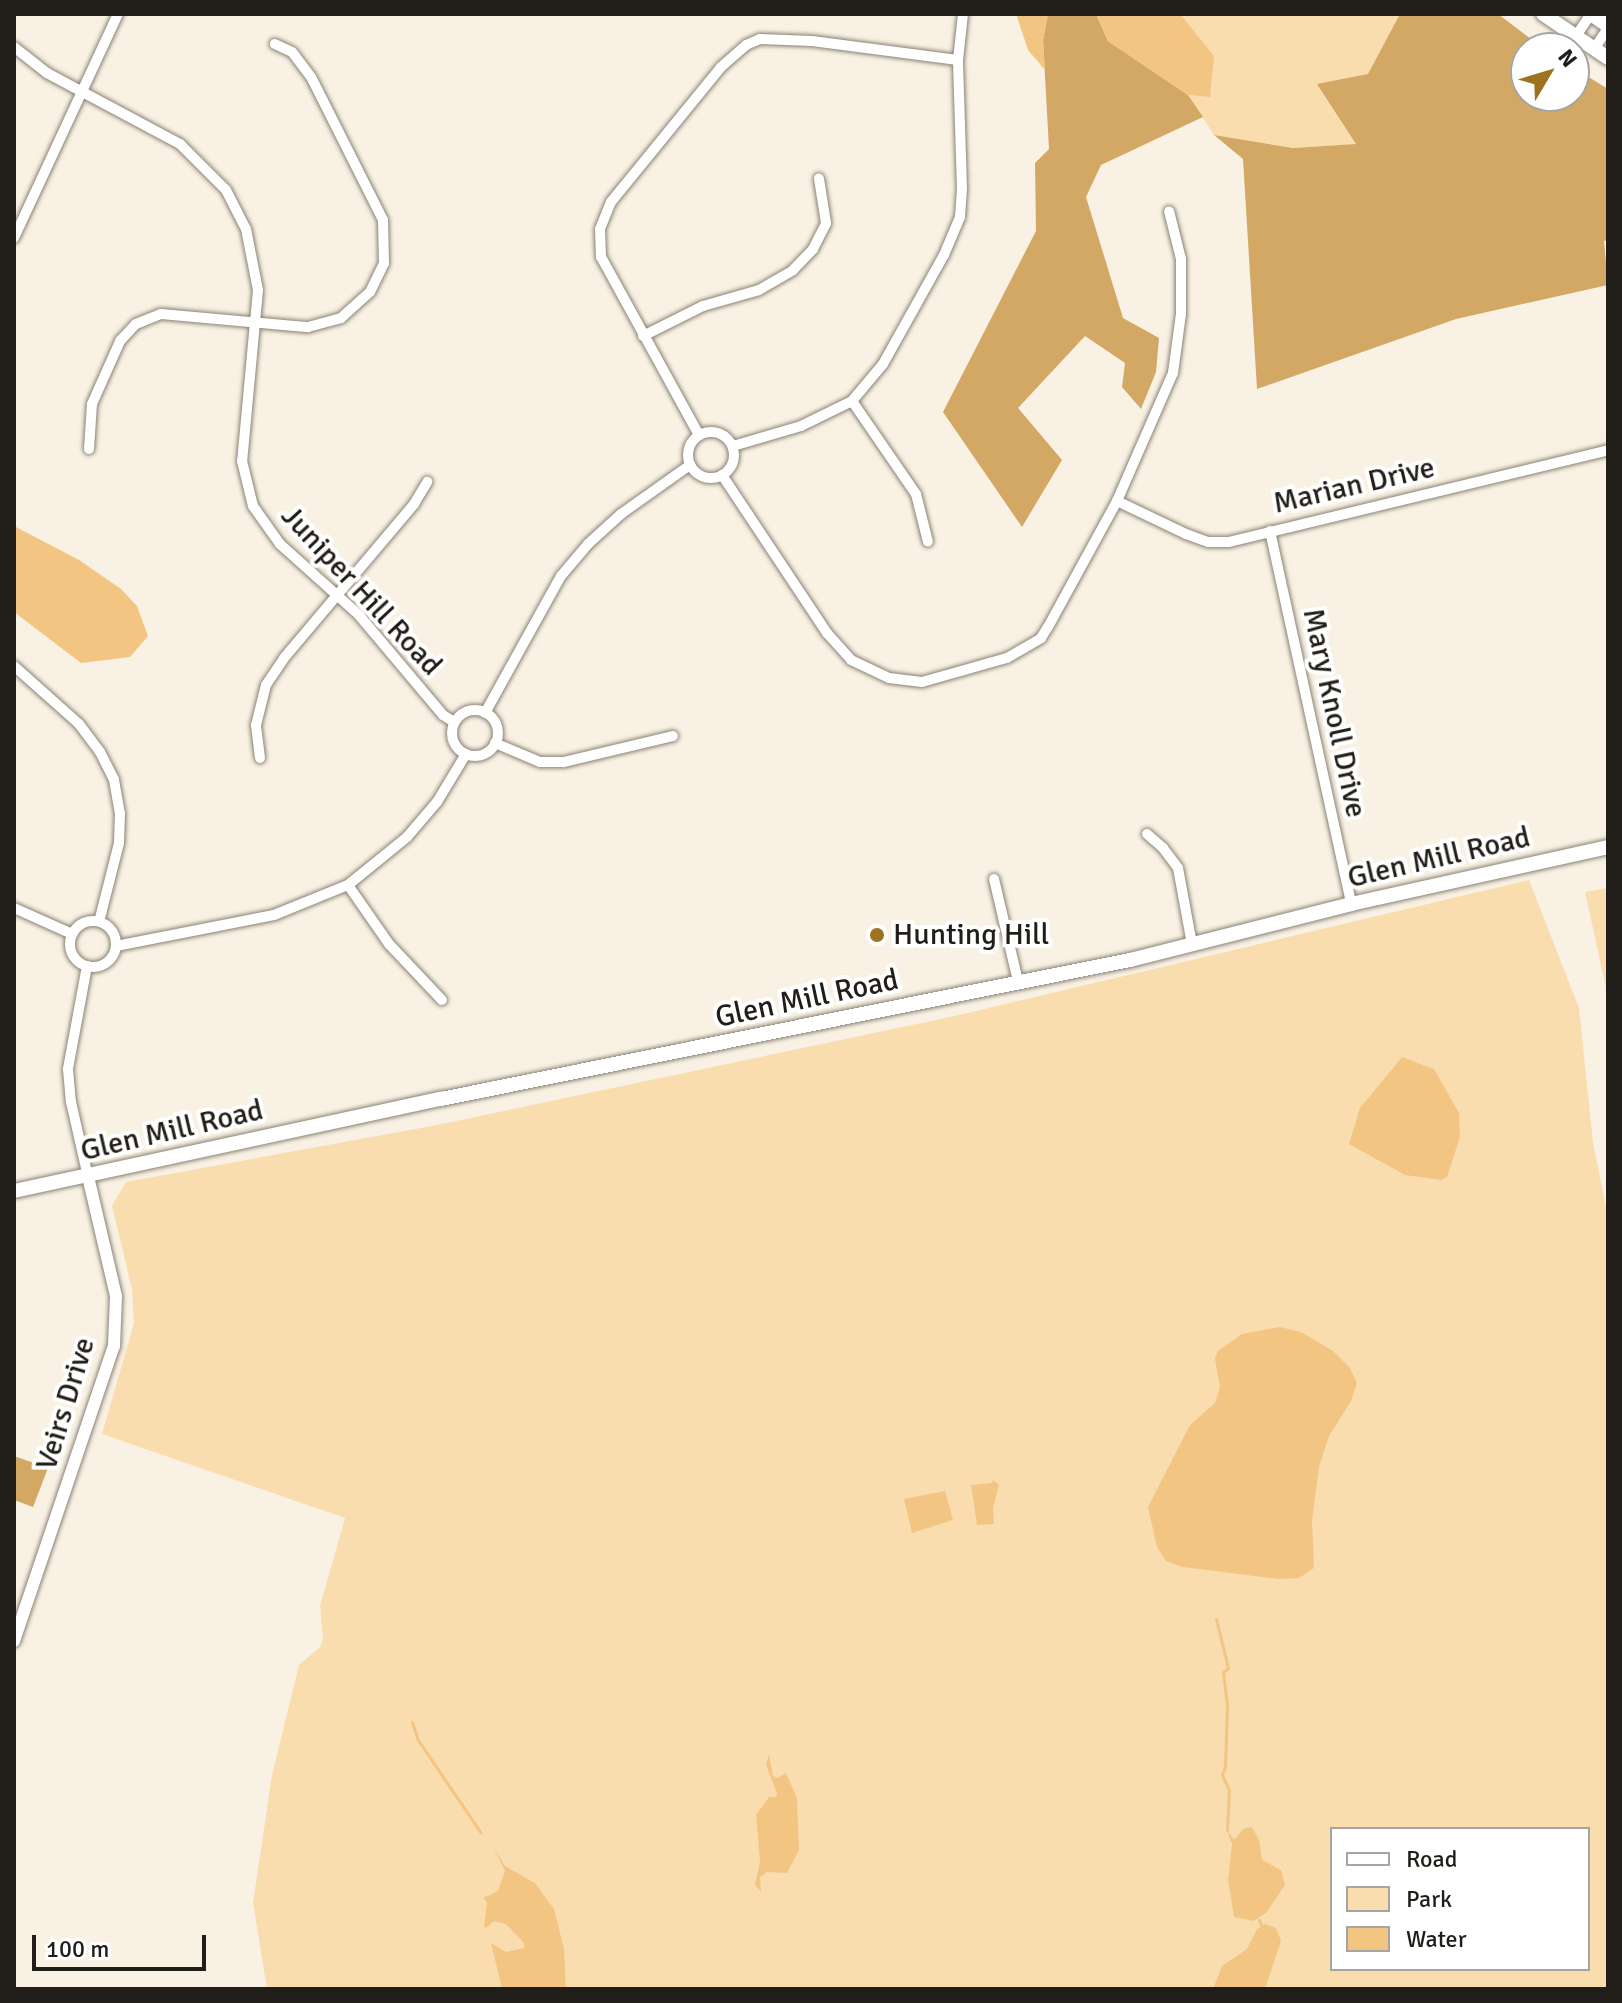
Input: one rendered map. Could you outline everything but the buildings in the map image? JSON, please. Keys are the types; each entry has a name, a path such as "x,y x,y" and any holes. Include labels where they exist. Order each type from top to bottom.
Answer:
{"main road":[{"path":"1543,14 1570,32"},
{"path":"1591,14 1608,27"},
{"path":"1590,46 1608,58"},
{"name":"Glen Mill Road","path":"14,1191 441,1099 1192,944 1351,904 1608,847"}],"street":[{"path":"14,238 118,14"},
{"path":"733,446 801,426 852,401 883,364 944,255 960,217 958,60 963,14"},
{"path":"1579,32 1591,14"},
{"path":"1594,49 1608,27"},
{"path":"699,435 601,257 604,217 621,188 736,53 760,39 781,38 958,60"},
{"path":"89,449 92,404 120,341 136,324 161,314 308,327 341,318 370,292 384,263 386,235 375,203 311,77 292,52 275,44"},
{"name":"Juniper Hill Road","path":"14,47 47,73 180,144 226,190 251,244 258,290 242,445 245,486 270,533 368,624 443,715 454,722"},
{"path":"643,336 703,306 759,290 793,270 813,249 826,223 819,179"},
{"path":"722,475 827,633 851,660 889,678 922,682 1007,658 1041,638 1117,501 1173,373 1181,314 1181,259 1169,211"},
{"path":"852,401 916,494 928,542"},
{"path":"715,432 733,446 732,466 722,475 701,475 690,465 690,445 699,435 715,432"},
{"name":"Marian Drive","path":"1117,501 1208,542 1229,542 1608,450"},
{"path":"485,713 561,576 588,544 642,496 690,465"},
{"path":"260,758 256,725 266,685 284,658 414,504 427,482"},
{"name":"Mary Knoll Drive","path":"1270,531 1351,904"},
{"path":"14,666 85,731 114,780 120,813 119,843 99,922"},
{"path":"471,710 485,713 495,722 495,743 486,753 466,754 455,745 454,722 471,710"},
{"path":"495,743 532,760 564,762 673,736"},
{"path":"116,946 274,915 348,885 407,837 437,802 466,754"},
{"path":"1147,834 1178,868 1192,944"},
{"path":"994,879 1018,981"},
{"path":"348,885 389,944 442,1000"},
{"path":"14,908 72,934"},
{"path":"99,922 112,931 116,946 106,963 87,966 74,957 72,934 81,925 99,922"},
{"path":"87,966 68,1069 71,1102 88,1177"},
{"name":"Veirs Drive","path":"14,1641 114,1346 116,1296 88,1177"}],"green space":[{"path":"1180,14 1416,14 1357,144 1293,148 1214,135 1188,95 1210,96"},
{"path":"1529,880 1579,1008 1593,1142 1608,1217 1608,1989 267,1989 253,1903 272,1775 299,1665 320,1647 323,1639 320,1606 345,1518 102,1434 134,1323 132,1289 112,1206 126,1182 437,1125 955,1016"},
{"path":"1608,888 1608,997 1585,892"}],"shaded area":[{"path":"1048,14 1096,14 1108,41 1188,95 1203,117 1101,165 1086,197 1123,318 1159,338 1156,372 1141,409 1122,387 1125,363 1085,336 1018,408 1062,460 1022,527 943,412 1036,231 1035,163 1049,149 1043,40"},
{"path":"1400,14 1498,14 1522,32 1510,32 1510,112 1590,112 1590,78 1608,89 1608,240 1604,241 1608,285 1456,319 1257,389 1243,159 1214,135 1293,148 1356,144 1317,84 1368,74"},
{"path":"14,1456 48,1468 33,1507 14,1500"}],"water":[{"path":"1016,14 1048,14 1043,40 1045,70 1028,50"},
{"path":"1096,14 1180,14 1214,56 1210,97 1188,95 1108,41"},
{"path":"14,526 79,560 121,589 137,606 148,636 130,657 81,663 14,612"},
{"path":"1402,1057 1434,1069 1459,1113 1460,1137 1447,1177 1441,1180 1405,1175 1349,1144 1360,1108"},
{"path":"1280,1327 1301,1332 1333,1351 1350,1368 1357,1383 1351,1401 1329,1436 1319,1467 1312,1521 1314,1568 1299,1578 1279,1579 1183,1567 1166,1561 1157,1547 1148,1507 1190,1425 1215,1403 1220,1387 1215,1359 1218,1351 1242,1334"},
{"path":"993,1480 999,1485 993,1508 994,1524 977,1525 971,1485 992,1483"},
{"path":"945,1491 953,1520 912,1533 904,1499"},
{"path":"769,1754 773,1776 778,1778 786,1773 797,1798 799,1850 787,1873 767,1872 760,1877 761,1892 755,1885 760,1861 756,1815 769,1797 776,1797 777,1793 766,1765"},
{"path":"1252,1827 1259,1840 1262,1860 1281,1870 1285,1885 1267,1912 1254,1921 1234,1917 1228,1880 1232,1844 1227,1830 1234,1840 1243,1829"},
{"path":"493,1846 505,1866 535,1883 554,1909 564,1949 566,1989 502,1989 491,1943 506,1952 524,1948 524,1943 506,1924 494,1921 486,1928 484,1926 487,1902 483,1898 498,1891 505,1871"},
{"path":"1265,1924 1276,1928 1281,1941 1265,1989 1213,1989 1222,1966 1247,1949 1257,1929"}],"waterway":[{"path":"1216,1619 1228,1668 1223,1672 1227,1705 1222,1775 1229,1790 1227,1830"},
{"path":"412,1722 418,1740 481,1833"},
{"path":"1259,1920 1261,1925"}],"place":[{"name":"Hunting Hill","path":"877,935"}]}
